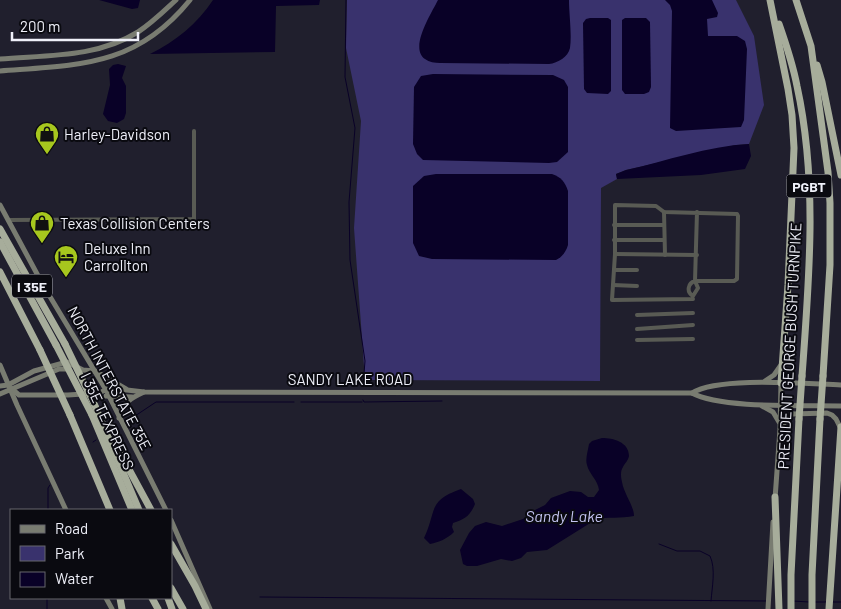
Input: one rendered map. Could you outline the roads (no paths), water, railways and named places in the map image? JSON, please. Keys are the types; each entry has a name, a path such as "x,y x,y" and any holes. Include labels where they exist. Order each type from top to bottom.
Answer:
{"highway":[{"path":"771,0 794,132 794,173 781,383"},
{"name":"PRESIDENT GEORGE BUSH TURNPIKE","path":"771,0 797,86 806,145 809,185 809,270 791,575 792,609"},
{"name":"PGBT","path":"796,0 811,46 826,157 830,204 830,265 822,376 812,609"},
{"path":"811,46 822,82 841,174"},
{"name":"I 35E","path":"0,229 65,344 100,415 139,509"},
{"name":"I 35E TEXPRESS","path":"0,242 92,415 132,509"},
{"name":"I 35E","path":"0,272 40,350 70,415 108,508"},
{"path":"100,415 110,430 150,509"},
{"path":"829,609 841,428"},
{"path":"775,497 773,575 779,609"},
{"path":"172,546 206,609"},
{"path":"172,591 181,609"}],"main road":[{"path":"0,59 65,55 102,48 138,32 176,0"},
{"path":"0,71 88,63 112,57 135,46 165,27 190,0"},
{"name":"NORTH INTERSTATE 35E","path":"0,206 43,285 106,390 118,418 165,509"},
{"path":"763,382 774,375 782,362"},
{"path":"0,364 66,509"},
{"path":"0,394 10,388 59,369 95,371 127,390"},
{"name":"SANDY LAKE ROAD","path":"692,393 698,389 763,382 841,385"},
{"path":"775,497 781,383"},
{"path":"0,386 10,388"},
{"name":"SANDY LAKE ROAD","path":"10,388 19,395 98,393 106,390 144,392 692,393 698,397 726,402 841,406"},
{"path":"118,418 124,405 144,392"},
{"path":"98,393 109,397 133,398"},
{"path":"755,404 768,408 773,412 780,428"},
{"path":"780,428 789,416 796,413 826,413 832,415 841,428"},
{"path":"172,522 210,609"},
{"path":"768,609 773,575"}],"street":[{"path":"8,220 194,219 194,131"},
{"path":"692,299 612,300 615,254 615,205 656,206 664,212 697,212 735,212 738,216 738,277 734,281 695,281 697,212"},
{"path":"664,212 665,255"},
{"path":"614,225 664,225"},
{"path":"614,240 664,240"},
{"path":"615,254 697,255"},
{"path":"614,270 637,270"},
{"path":"613,285 637,286"},
{"path":"637,314 692,314"},
{"path":"637,329 692,324"},
{"path":"637,340 692,339"}],"water":[{"path":"99,0 140,0 138,8 132,9"},
{"path":"213,0 320,0 319,5 276,6 275,52 150,54 185,31 200,17"},
{"path":"438,0 569,0 571,37 569,51 562,59 549,64 438,63 428,61 421,54 419,47 420,39"},
{"path":"665,0 712,0 718,13 717,17 707,19 708,36 737,36 745,41 747,49 744,120 741,127 676,131 670,128 672,11 670,5"},
{"path":"608,18 611,20 611,91 608,94 587,93 584,89 583,23 586,19"},
{"path":"625,18 646,18 650,22 651,87 649,92 644,94 625,94 622,90 622,20"},
{"path":"113,65 126,66 122,78 126,86 126,113 124,119 117,123 108,121 103,114 110,85 109,69"},
{"path":"433,74 553,75 564,80 568,87 568,152 557,162 549,163 423,160 417,154 413,144 414,87 421,76"},
{"path":"749,144 751,156 745,169 701,175 617,179 616,174 626,170 702,151"},
{"path":"436,174 552,174 560,178 568,191 568,245 565,252 556,260 432,259 419,256 413,243 413,186 424,176"},
{"name":"Sandy Lake","path":"602,438 620,442 628,451 629,458 622,469 621,477 634,516 595,520 547,550 527,552 521,558 512,561 501,559 477,566 463,564 460,550 475,526 486,522 502,526 523,519 545,505 551,498 570,491 581,492 588,497 594,497 599,490 588,468 586,458 589,444"},
{"path":"461,489 473,499 475,504 473,508 467,516 453,523 454,532 443,540 430,544 424,538 435,508 443,498"}],"waterway":[{"path":"346,0 345,77 355,128 349,202 350,260 365,361 363,386"},
{"path":"363,400 364,402 442,401"},
{"path":"129,420 156,402 294,402"},
{"path":"301,402 362,402"},
{"path":"48,509 48,488 50,485"},
{"path":"659,544 677,551 700,551 710,556 713,572 711,601"},
{"path":"260,597 766,601"},
{"path":"47,599 47,609"},
{"path":"793,601 809,602"},
{"path":"815,602 826,602"},
{"path":"833,602 841,602"}],"place":[{"name":"Harley-Davidson","path":"47,155"},
{"name":"Texas Collision Centers","path":"42,244"},
{"name":"Deluxe Inn Carrollton","path":"66,278"}]}
